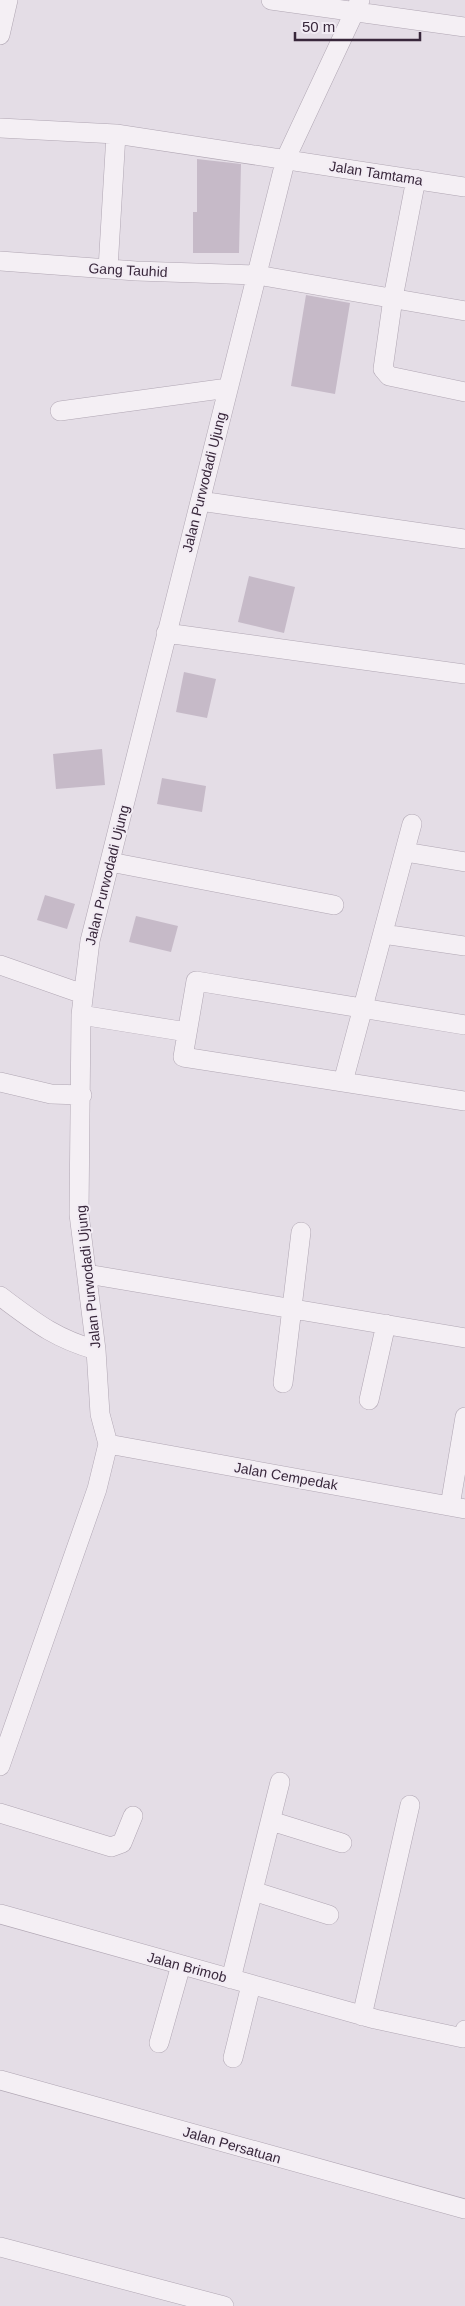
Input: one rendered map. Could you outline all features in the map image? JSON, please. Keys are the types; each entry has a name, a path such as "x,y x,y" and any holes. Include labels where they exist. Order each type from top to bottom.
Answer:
{"street":[{"path":"0,35 8,0"},
{"path":"271,0 357,5 465,27"},
{"name":"Jalan Purwodadi Ujung","path":"0,1766 97,1489 108,1444 100,1414 96,1350 79,1214 82,1095 81,1015 90,941 286,158 357,5"},
{"name":"Jalan Tamtama","path":"0,128 116,134 286,158 465,187"},
{"path":"108,269 116,134"},
{"path":"416,179 393,298 383,368 384,372 389,376 465,392"},
{"name":"Gang Tauhid","path":"0,261 108,269 257,275 465,311"},
{"path":"60,411 228,388"},
{"path":"200,501 465,539"},
{"path":"166,633 465,674"},
{"path":"343,1082 412,824"},
{"path":"405,852 465,862"},
{"path":"110,862 334,905"},
{"path":"383,934 465,946"},
{"path":"0,965 83,994"},
{"path":"465,1024 196,981 183,1057 465,1101"},
{"path":"81,1015 187,1032"},
{"path":"0,1082 51,1094 82,1095"},
{"path":"284,1383 301,1232"},
{"path":"87,1274 465,1338"},
{"path":"0,1296 47,1331 69,1342 96,1350"},
{"path":"369,1400 386,1324"},
{"path":"458,1508 465,1417"},
{"name":"Jalan Cempedak","path":"108,1444 458,1508"},
{"path":"231,1979 280,1782"},
{"path":"368,2017 410,1805"},
{"path":"0,1813 111,1847 122,1843 133,1816"},
{"path":"271,1821 342,1843"},
{"path":"253,1891 329,1915"},
{"name":"Jalan Brimob","path":"0,1914 368,2017 464,2036"},
{"path":"159,2043 181,1965"},
{"path":"233,2058 252,1985"},
{"name":"Jalan Persatuan","path":"0,2080 465,2209"},
{"path":"0,2247 224,2306"}],"building":[{"path":"197,159 241,164 239,253 193,253 193,212 197,212"},
{"path":"306,295 350,303 335,394 291,386"},
{"path":"249,576 295,587 284,633 238,622"},
{"path":"184,672 216,679 207,718 176,712"},
{"path":"102,749 105,785 56,789 53,754"},
{"path":"162,778 206,786 202,812 157,804"},
{"path":"45,895 75,904 67,929 37,920"},
{"path":"136,916 178,926 171,952 129,942"}]}
